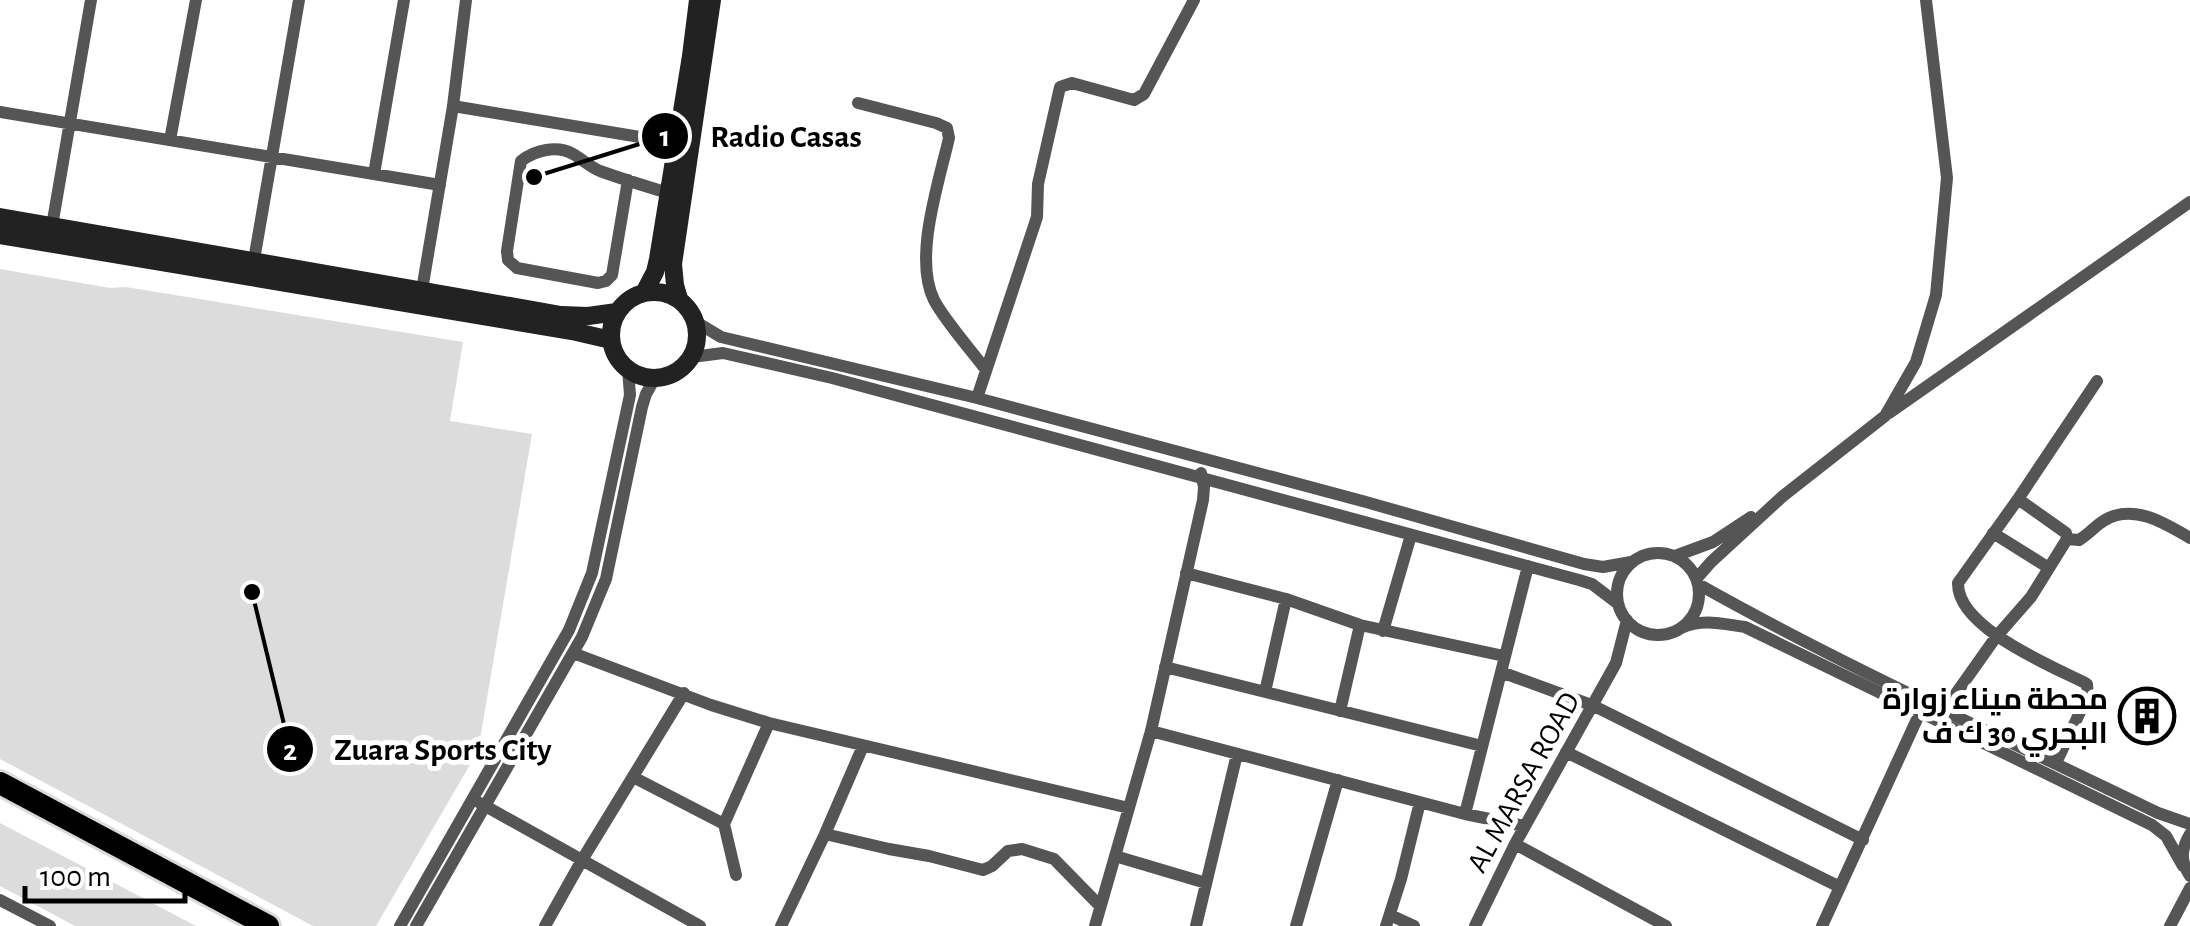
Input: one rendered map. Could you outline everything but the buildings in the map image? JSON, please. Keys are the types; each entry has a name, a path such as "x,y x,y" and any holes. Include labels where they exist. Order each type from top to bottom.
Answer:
{"highway":[{"path":"0,783 268,926"},
{"path":"0,800 237,926"}],"street":[{"path":"52,226 91,0"},
{"path":"170,140 196,0"},
{"path":"254,260 299,0"},
{"path":"374,174 404,0"},
{"path":"422,290 453,106 466,0"},
{"path":"644,293 655,272 700,0 712,1 673,264 679,299"},
{"path":"977,398 1037,217 1038,184 1060,87 1072,83 1134,100 1139,98 1194,0"},
{"path":"1885,416 1916,362 1936,295 1947,178 1926,0"},
{"path":"858,103 947,128 949,138 925,243 927,268 933,298 986,370"},
{"path":"453,106 676,143"},
{"path":"0,112 440,185"},
{"path":"628,180 612,275 606,281 598,284 518,268 508,260 522,161 530,155 556,148 570,152 594,169 628,180 668,193"},
{"path":"1697,581 1720,554 1783,496 1885,416 2190,202"},
{"path":"0,217 254,260 292,275 611,340"},
{"path":"0,235 422,290 561,315 617,312"},
{"path":"656,292 679,299 696,322 697,340 692,356 670,375 646,378 628,369 611,340 617,312 644,293 656,292"},
{"path":"696,322 720,337 977,398 1584,564 1603,567 1652,553 1675,556 1713,542 1783,496"},
{"path":"692,356 722,353 794,369 1592,584 1618,603"},
{"path":"400,926 569,630 592,572 630,395 628,369"},
{"path":"416,926 573,653 601,593 642,408 655,378"},
{"path":"2056,764 2088,695 2087,684 1996,637 1964,603 1958,583 2098,381"},
{"path":"1094,926 1150,731 1204,493 1203,459"},
{"path":"1945,710 1996,637 2031,597 2066,539 2066,533 2018,499"},
{"path":"2066,539 2080,540 2107,518 2128,514 2150,516 2190,538"},
{"path":"1994,533 2049,568"},
{"path":"1383,630 1411,535"},
{"path":"1675,556 1691,569 1699,600 1693,616 1682,628"},
{"path":"1631,562 1617,588 1618,603 1626,620 1641,632 1669,634 1693,622 1746,627 1923,706 1945,710 2158,813 2190,824"},
{"path":"1465,814 1528,566"},
{"path":"1186,573 1286,598 1360,626 1504,656"},
{"path":"1697,581 1751,614 2152,825 2166,836 2187,871"},
{"path":"587,586 601,593"},
{"path":"1264,692 1286,598"},
{"name":"AL MARSA ROAD","path":"1616,663 1626,620"},
{"path":"1340,711 1360,626"},
{"name":"AL MARSA ROAD","path":"1474,926 1514,844 1616,663 1634,642 1650,634"},
{"path":"573,653 769,724 1128,808"},
{"path":"1164,667 1482,746"},
{"path":"1501,672 1594,706 1863,840"},
{"path":"545,926 684,694"},
{"path":"1822,926 1923,706"},
{"path":"736,874 724,824 769,724"},
{"path":"1150,731 1524,826"},
{"path":"781,926 864,746"},
{"path":"1566,752 1840,886"},
{"path":"1196,926 1237,754"},
{"path":"633,776 724,824"},
{"path":"1300,925 1338,780"},
{"path":"472,798 700,926"},
{"path":"1414,926 1388,921 1420,802"},
{"path":"825,834 983,870 1008,851 1022,849 1054,859 1100,906"},
{"path":"2187,871 2182,849 2190,834"},
{"path":"1514,844 1666,926"},
{"path":"1115,856 1206,883"},
{"path":"2170,926 2190,888"},
{"path":"0,900 44,925"}],"shaded area":[{"path":"0,269 463,342 450,421 532,434 478,751 376,926 313,926 0,759"},
{"path":"0,823 196,926 75,926 0,886"}],"place":[{"name":"Radio Casas","path":"534,177"},
{"name":"Zuara Sports City","path":"252,592"},
{"name":"محطة ميناء زوارة البحري 30 ك ف","path":"2147,716"}]}
